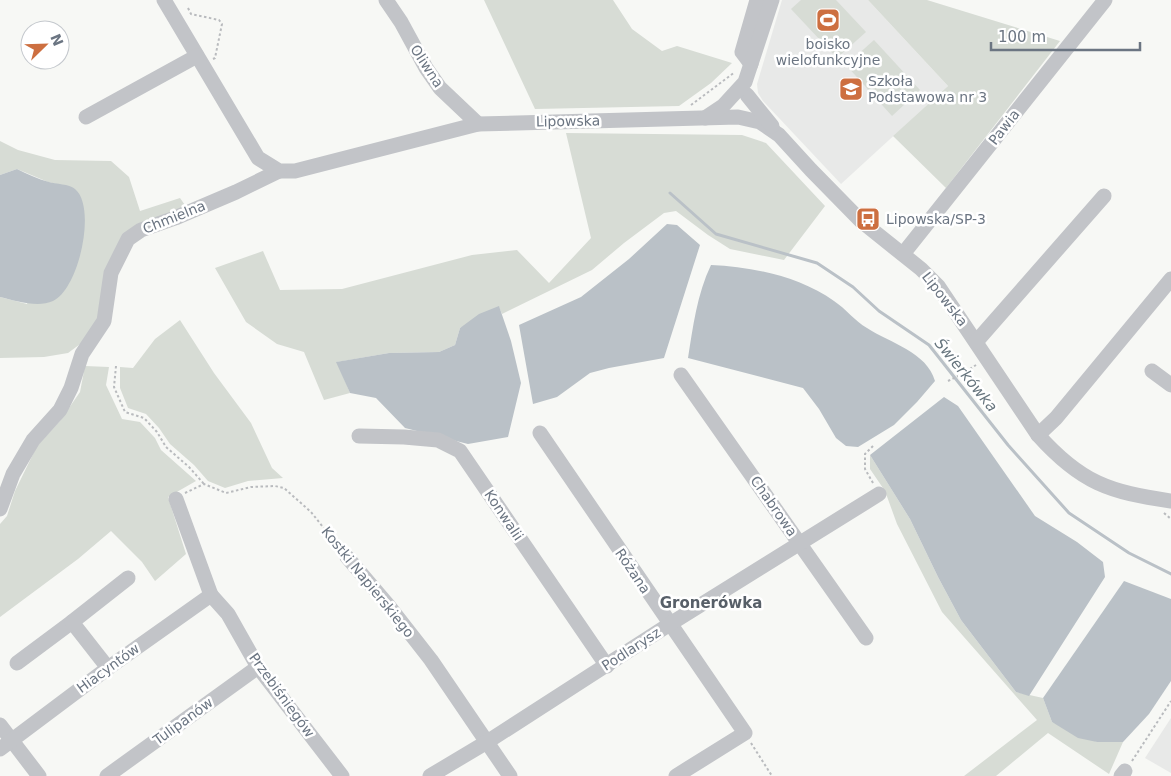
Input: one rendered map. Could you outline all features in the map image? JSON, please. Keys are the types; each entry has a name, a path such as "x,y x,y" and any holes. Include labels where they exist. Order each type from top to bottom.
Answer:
{"street":[{"path":"164,0 258,158 279,170"},
{"name":"Oliwna","path":"386,0 440,88 478,124"},
{"path":"751,64 742,52 756,0"},
{"path":"740,117 734,104 742,90 772,0"},
{"name":"Pawia","path":"903,254 1105,0"},
{"path":"86,118 200,60"},
{"path":"705,118 742,90"},
{"path":"742,90 779,135"},
{"name":"Lipowska","path":"279,170 295,171 478,124 740,117 760,122 779,135 862,221 903,254 938,286 1038,434 1054,453 1073,470 1095,482 1118,491 1171,501"},
{"name":"Chmielna","path":"0,509 3,489 14,474 33,440 60,410 72,388 82,354 104,321 111,273 128,239 141,230 176,218 236,192 279,170"},
{"name":"Lipowska","path":"976,342 1104,196"},
{"path":"1038,434 1056,418 1171,279"},
{"path":"1152,371 1171,385"},
{"name":"Chabrowa","path":"681,375 866,638"},
{"name":"Różana","path":"540,433 744,733"},
{"name":"Konwalii","path":"359,436 438,440 460,451 607,666"},
{"name":"Podlarysz","path":"430,776 487,742 670,624 878,494"},
{"path":"176,499 208,597"},
{"name":"Kostki Napierskiego","path":"347,557 431,660 510,776"},
{"path":"16,663 128,578"},
{"name":"Przebiśniegów","path":"208,597 228,614 258,667 342,776"},
{"name":"Hiacyntów","path":"6,745 108,668 208,597"},
{"path":"72,622 108,668"},
{"name":"Tulipanów","path":"107,776 258,667"},
{"path":"0,724 6,745 39,776"},
{"path":"676,776 744,733"}],"path":[{"path":"188,8 191,14 219,20 222,24 215,58 200,60"},
{"path":"948,381 964,374 976,365"},
{"path":"116,366 114,387 125,412 144,418 157,432 166,447 189,467 204,484 176,499"},
{"path":"873,446 866,454 865,469 878,494"},
{"name":"Kostki Napierskiego","path":"204,484 226,494 251,487 275,486 284,488 311,512 347,557"},
{"path":"1123,774 1171,701"},
{"path":"744,733 772,776"}],"shaded area":[{"path":"484,0 613,0 632,29 662,51 677,46 732,63 711,83 679,106 535,109"},
{"name":"Szkoła Podstawowa nr 3","path":"782,0 868,0 948,86 841,184 763,101 758,93 757,84"},
{"name":"boisko wielofunkcyjne","path":"801,0 836,0 866,32 837,58 791,9"},
{"path":"868,0 927,0 1060,41 946,188 893,136 948,86"},
{"path":"874,40 920,90 892,116 846,65"},
{"path":"566,133 742,135 766,143 825,206 784,260 730,249 676,211 664,213 592,270 502,314 499,307 460,328 455,345 439,352 389,353 337,362 350,393 324,400 304,352 277,344 246,322 215,268 263,251 280,290 342,289 472,255 517,250 549,283 591,238"},
{"path":"0,141 18,150 55,160 111,161 129,177 140,211 180,198 187,208 129,232 101,317 91,336 68,353 44,357 0,358 0,297 27,304 73,188 48,182 17,169 0,175"},
{"path":"17,169 45,181 72,187 81,198 85,229 77,265 62,293 53,301 47,303 27,303 0,297 0,175"},
{"path":"667,224 677,225 700,245 664,358 590,373 557,397 533,404 519,325 581,297 629,259"},
{"path":"711,265 775,274 820,292 863,325 916,355 931,371 935,381 894,425 858,447 846,446 836,438 819,409 803,388 688,358 699,299"},
{"path":"499,306 511,341 521,383 508,437 468,444 405,428 376,398 350,393 336,362 389,353 439,352 455,345 460,328 479,314"},
{"path":"180,320 214,373 251,423 272,468 283,478 248,481 225,488 208,481 194,465 170,444 146,414 128,408 120,388 120,367 133,368 155,339"},
{"path":"85,366 109,367 106,385 122,419 140,422 155,438 161,450 196,481 168,497 186,554 155,581 142,562 111,531 78,559 0,617 0,524 7,516 15,491 37,446 60,421 80,392"},
{"path":"944,397 958,406 1035,516 1077,542 1103,562 1105,577 1029,696 1016,692 961,620 910,519 870,455"},
{"path":"870,455 910,519 961,620 1016,692 1043,698 1052,722 1097,742 1123,742 1109,774 1048,733 996,776 964,776 1037,720 942,612 897,524 885,491 870,469"},
{"path":"1124,581 1171,599 1171,681 1149,714 1123,742 1097,742 1078,738 1052,722 1043,698"},
{"path":"1171,718 1171,773 1145,758"}],"waterway":[{"name":"Świerkówka","path":"670,193 716,234 817,263 853,287 879,311 929,345 1008,445 1069,513 1129,553 1171,574"}],"place":[{"name":"boisko wielofunkcyjne","path":"828,20"},
{"name":"Szkoła Podstawowa nr 3","path":"851,89"},
{"name":"Lipowska/SP-3","path":"868,219"}],"district":[{"name":"Gronerówka","path":"711,603"}]}
